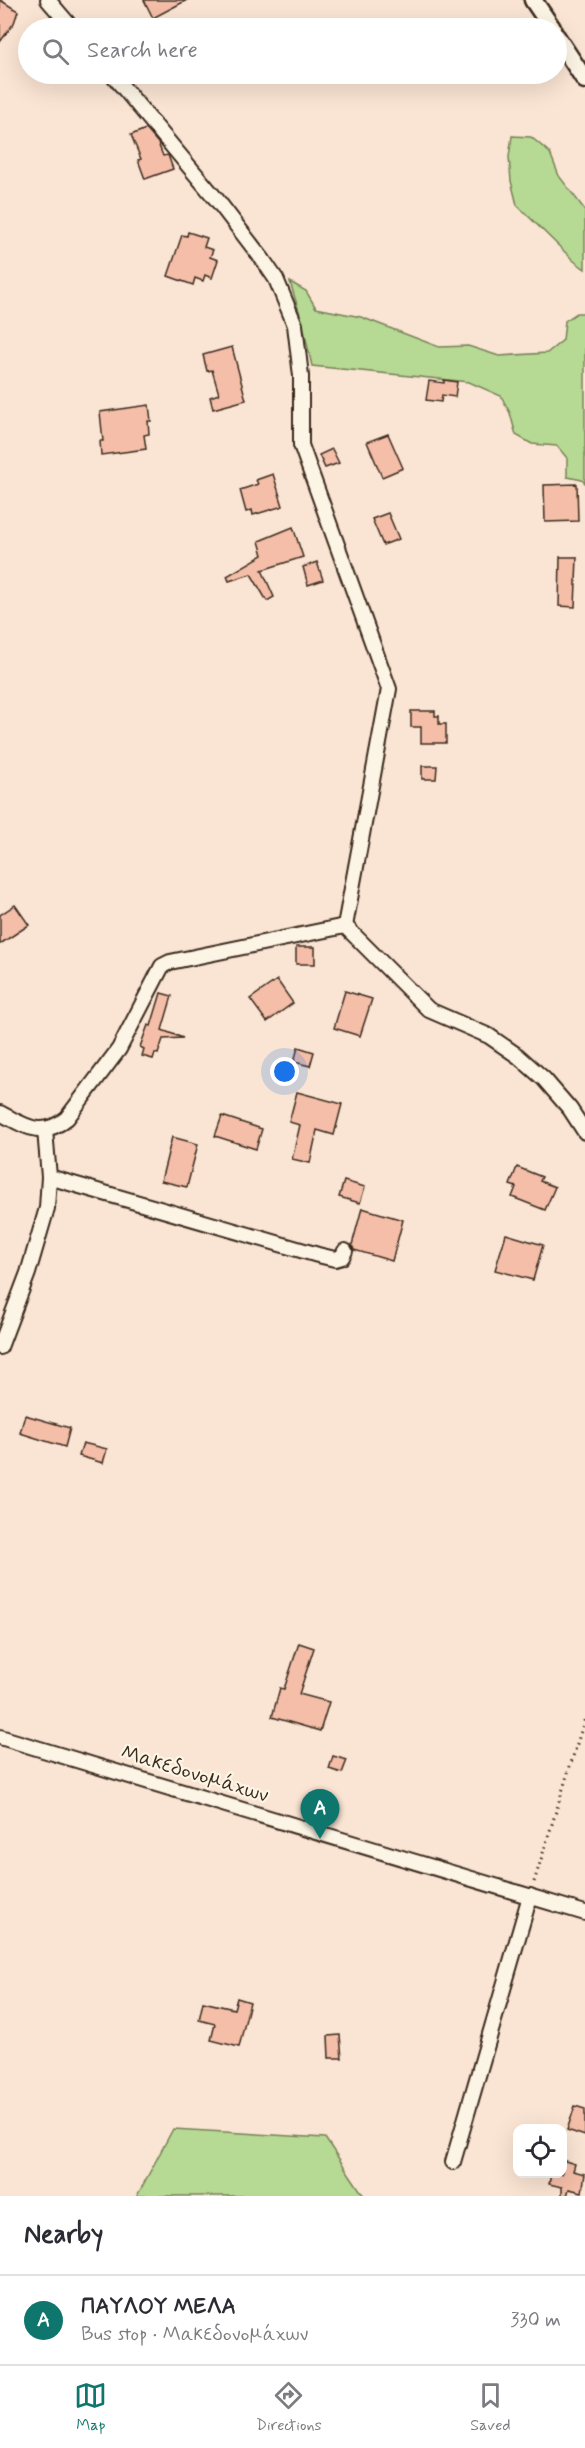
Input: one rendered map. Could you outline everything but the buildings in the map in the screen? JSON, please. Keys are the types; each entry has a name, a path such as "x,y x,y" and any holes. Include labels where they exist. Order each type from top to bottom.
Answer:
{"street":[{"path":"48,0 63,18"},
{"path":"533,0 545,18"},
{"path":"567,53 585,80"},
{"path":"120,84 263,260 276,279 295,325 302,376 301,445 389,689 345,926"},
{"path":"0,1113 21,1124 45,1130 67,1118 108,1065 162,966 170,962 345,926"},
{"path":"345,926 429,1010 489,1036 536,1071 570,1109 585,1132"},
{"path":"0,1347 28,1274 49,1196 45,1130"},
{"path":"49,1178 318,1255 342,1257 345,1251"},
{"name":"Μακεδονομάχων","path":"0,1737 585,1913"},
{"path":"453,2162 530,1896"}],"path":[{"path":"530,1896 585,1718"}],"green space":[{"path":"512,136 531,137 550,153 559,176 585,210 585,269 517,205 511,181 509,157"},
{"path":"290,282 306,291 316,308 361,317 439,347 468,346 499,356 547,353 563,340 565,321 577,313 585,313 585,483 582,480 567,477 567,458 557,446 532,444 516,435 510,413 501,396 469,382 312,366"},
{"path":"173,2129 325,2138 364,2196 137,2196"}],"place":[{"name":"ΠΑΥΛΟΥ ΜΕΛΑ","path":"320,1839"}]}
